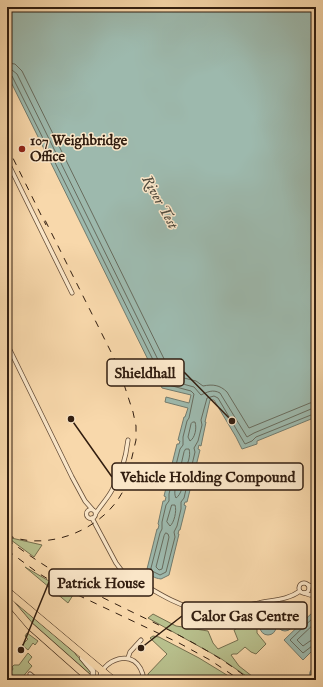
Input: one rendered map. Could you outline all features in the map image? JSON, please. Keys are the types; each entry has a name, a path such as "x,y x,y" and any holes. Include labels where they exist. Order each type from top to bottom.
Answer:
{"highway":[{"path":"7,591 113,680"},
{"path":"7,599 30,626 93,680"}],"street":[{"path":"7,161 72,293"},
{"path":"7,344 85,501 88,511 87,516 92,518 116,563 122,571 177,604 210,612 285,598 300,591"},
{"path":"88,511 94,511 101,505 112,490 117,481 123,463 128,440"},
{"path":"85,501 94,511 96,516 92,518"},
{"path":"300,591 299,587 304,583 316,587"},
{"path":"304,593 309,590 308,585"},
{"path":"300,591 310,595 316,593"},
{"path":"67,640 92,668 94,674 93,680"},
{"path":"128,658 130,652 140,640"},
{"path":"93,680 102,670 117,660 128,658 131,658 137,664 142,672 144,680"},
{"path":"100,680 102,670"},
{"path":"30,674 37,680"}],"green space":[{"path":"7,537 42,545 34,557"},
{"path":"25,567 73,595 68,603"},
{"path":"9,596 75,653 91,669 91,676 31,624"},
{"path":"153,614 176,626 208,631 213,643 218,649 238,640 234,630 236,629 234,622 259,617 257,623 257,633 266,644 256,654 245,647 237,654 231,655 239,666 257,680 252,680 220,658 148,618"},
{"path":"27,633 38,641 35,645 33,643 28,650 22,645 28,639 25,636"},
{"path":"153,636 159,637 199,658 235,680 206,680 208,677 204,680 148,680 148,674 167,654 150,638"},
{"path":"28,653 32,657 28,662 32,666 20,680 18,680 10,673 13,669 12,667 14,665 19,665"}],"water":[{"name":"River Test","path":"7,7 316,7 316,417 257,441 257,444 242,449 214,400 210,400 201,446 199,445 198,449 200,450 194,474 192,473 191,477 193,478 187,502 185,502 184,505 186,506 169,575 161,579 152,576 147,569 159,525 163,501 165,501 166,497 164,496 170,472 172,473 173,469 171,468 177,444 179,444 180,441 178,440 188,408 165,402 166,397 189,403 191,395 162,388 7,74"},
{"path":"315,610 316,647 303,660 284,640"},
{"path":"285,615 292,620 293,623 288,630 285,631 278,626 277,623 282,616"},
{"path":"268,619 275,624 276,627 271,634 268,635 261,630 260,627 265,620"},
{"path":"316,668 316,680 314,680 310,676 310,673 312,669"}],"railway":[{"path":"7,146 46,225"},
{"path":"7,535 23,540 41,541 58,539 91,525 105,514 116,502 125,487 136,440 136,426 133,412 118,366 45,220"},
{"path":"7,539 65,578 211,653 250,680"},
{"path":"7,550 38,573 63,588 179,643 210,660 240,680"}],"place":[{"name":"107 Weighbridge Office","path":"22,149"},
{"name":"Vehicle Holding Compound","path":"71,419"},
{"name":"Shieldhall","path":"232,421"},
{"name":"Calor Gas Centre","path":"141,648"},
{"name":"Patrick House","path":"21,650"}]}
